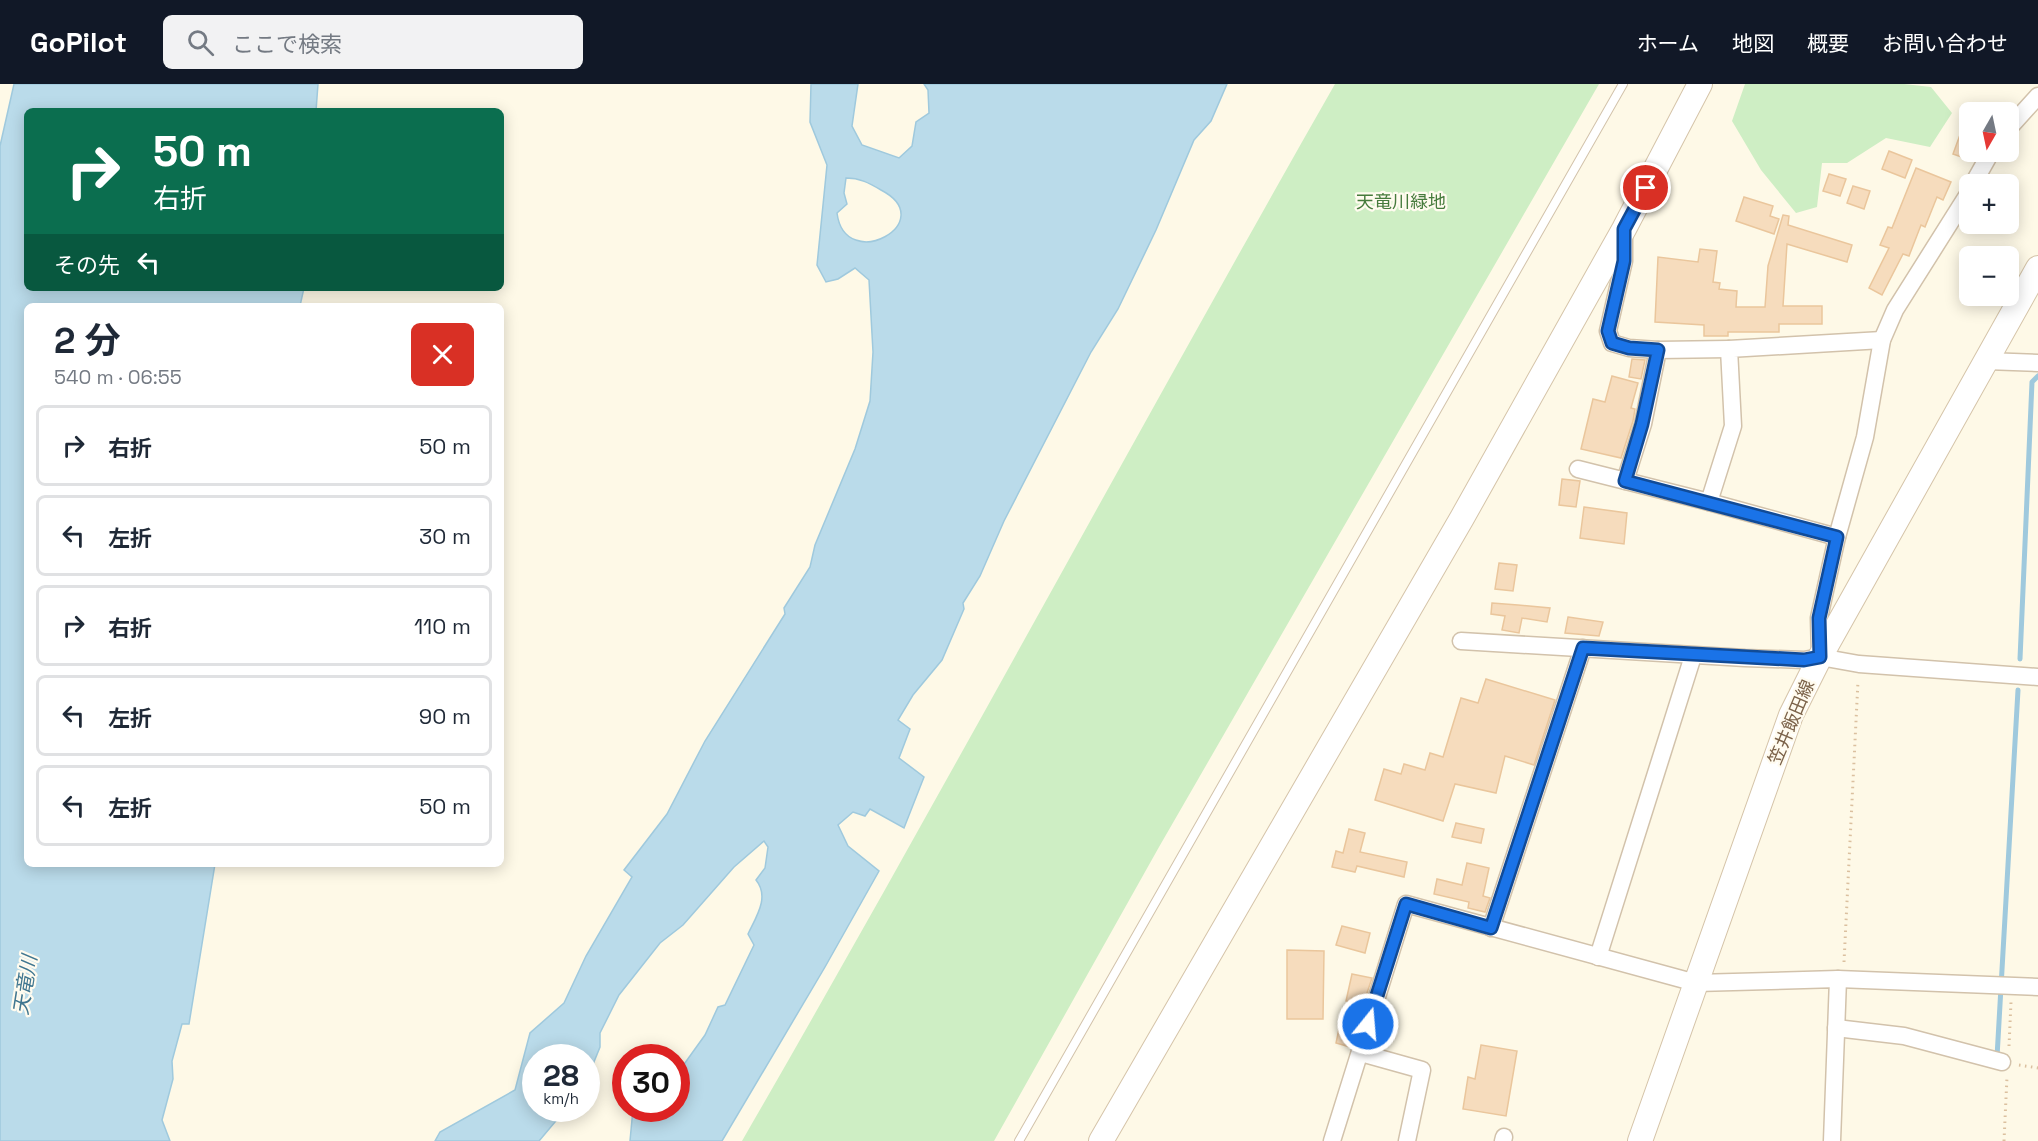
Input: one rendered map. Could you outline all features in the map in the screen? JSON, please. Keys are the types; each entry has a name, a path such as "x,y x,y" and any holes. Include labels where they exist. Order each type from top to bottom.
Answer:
{"street":[{"path":"1101,1141 1462,518 1624,229 1700,84"},
{"path":"2019,117 2038,96"},
{"path":"1820,657 1819,618 1837,537 1865,437 1882,340 1895,310 1959,208"},
{"path":"1624,229 1624,261 1608,331 1612,343 1629,348 1658,350 1729,350 1882,340"},
{"name":"笠井飯田線","path":"1640,1141 1791,715 1820,657 2038,268"},
{"path":"1625,481 1642,424 1658,350"},
{"path":"1709,502 1733,426 1729,350"},
{"path":"1986,361 2038,363"},
{"path":"1578,469 1837,537"},
{"path":"1461,641 1693,656 1804,660 1820,657 1859,664 2038,677"},
{"path":"1491,928 1583,648"},
{"path":"1598,957 1693,656"},
{"path":"1332,1141 1406,904 1696,983 1840,979 2038,987"},
{"path":"1832,1141 1840,979"},
{"path":"1836,1028 1904,1036 1997,1061"},
{"path":"1361,1053 1422,1070 1407,1141"}],"lane":[{"path":"1019,1141 1623,84"}],"path":[{"path":"1840,979 1859,664"}],"green space":[{"name":"天竜川緑地","path":"1335,84 1599,84 1159,847 994,1141 742,1141 892,878"},
{"path":"1745,84 1904,84 1931,87 1952,113 1930,147 1886,138 1847,163 1822,163 1817,207 1796,213 1761,170 1732,121"}],"water":[{"name":"天竜川","path":"14,84 318,84 316,108 24,108 24,291 303,291 301,303 24,303 24,867 215,867 189,1024 182,1024 172,1061 173,1079 162,1120 170,1141 0,1141 0,146"},
{"path":"811,84 858,84 852,126 862,145 899,158 912,146 916,122 929,113 928,90 924,84 1227,84 1211,121 1194,140 1156,230 1118,309 1091,352 1004,521 980,576 963,603 964,609 942,660 913,695 898,720 910,729 899,758 924,777 904,828 870,809 865,816 853,812 838,825 848,846 879,871 722,1141 630,1141 632,1122 690,1122 690,1056 705,1035 718,1007 725,1005 754,945 748,934 762,900 762,893 756,880 765,868 768,847 764,841 734,867 683,925 660,943 619,995 600,1033 600,1044 527,1044 530,1033 564,1003 586,956 632,877 624,870 667,814 705,741 785,614 784,608 810,567 815,545 855,449 870,401 873,352 869,280 855,268 838,279 826,282 817,265 827,165 810,122","holes":["846,178 860,180 881,190 897,203 901,216 896,228 885,237 871,241 856,240 844,231 837,213 847,204 844,193"]},
{"path":"522,1063 522,1122 555,1122 539,1141 435,1141 440,1132 515,1090"}],"building":[{"path":"1959,138 1959,156 1953,154"},
{"path":"1889,151 1912,160 1905,178 1882,169"},
{"path":"1916,168 1951,182 1943,200 1937,197 1925,227 1921,225 1909,256 1903,254 1882,295 1869,288 1889,248 1880,245 1888,227 1892,228"},
{"path":"1829,174 1846,179 1840,196 1823,191"},
{"path":"1853,186 1870,191 1864,209 1847,203"},
{"path":"1744,197 1773,206 1770,216 1779,219 1774,234 1736,221"},
{"path":"1783,215 1789,216 1788,225 1852,245 1847,262 1787,244 1783,306 1822,306 1822,324 1779,324 1779,332 1728,332 1728,336 1704,336 1704,325 1655,322 1658,257 1698,262 1700,249 1717,251 1713,282 1720,283 1719,289 1737,291 1736,307 1765,307 1768,266"},
{"path":"1632,359 1645,360 1641,379 1629,377"},
{"path":"1612,376 1638,383 1631,408 1635,409 1633,421 1621,458 1581,449 1593,399 1605,402"},
{"path":"1562,479 1580,481 1576,507 1559,505"},
{"path":"1584,507 1627,513 1624,544 1580,538"},
{"path":"1499,563 1517,565 1513,591 1495,589"},
{"path":"1492,603 1550,608 1547,622 1522,618 1519,633 1502,630 1505,616 1491,614"},
{"path":"1568,617 1603,622 1599,636 1565,633"},
{"path":"1486,679 1555,700 1534,765 1505,756 1496,793 1455,784 1443,821 1375,800 1384,769 1401,774 1404,764 1425,770 1430,753 1443,757 1461,698 1478,703"},
{"path":"1456,823 1484,829 1481,843 1452,837"},
{"path":"1349,829 1365,833 1360,852 1407,862 1404,877 1357,866 1355,872 1332,867 1336,851 1343,853"},
{"path":"1467,863 1489,868 1483,896 1490,898 1485,912 1468,908 1469,902 1434,894 1437,879 1462,885"},
{"path":"1342,926 1370,933 1365,953 1336,945"},
{"path":"1287,950 1324,951 1323,1019 1287,1019"},
{"path":"1352,974 1372,978 1363,1005 1346,1001"},
{"path":"1339,1029 1353,1032 1350,1047 1336,1043"},
{"path":"1481,1045 1517,1051 1506,1116 1463,1109 1468,1077 1475,1079"}],"waterway":[{"path":"2020,659 2032,382 2038,376"},
{"path":"1997,1057 2018,690"}],"route":[{"path":"1368,1024 1406,904 1491,928 1583,648 1693,656 1804,660 1820,657 1819,618 1837,537 1784,525 1709,502 1625,481 1642,424 1658,350 1629,348 1612,343 1608,331 1624,261 1624,229 1646,188"}]}
